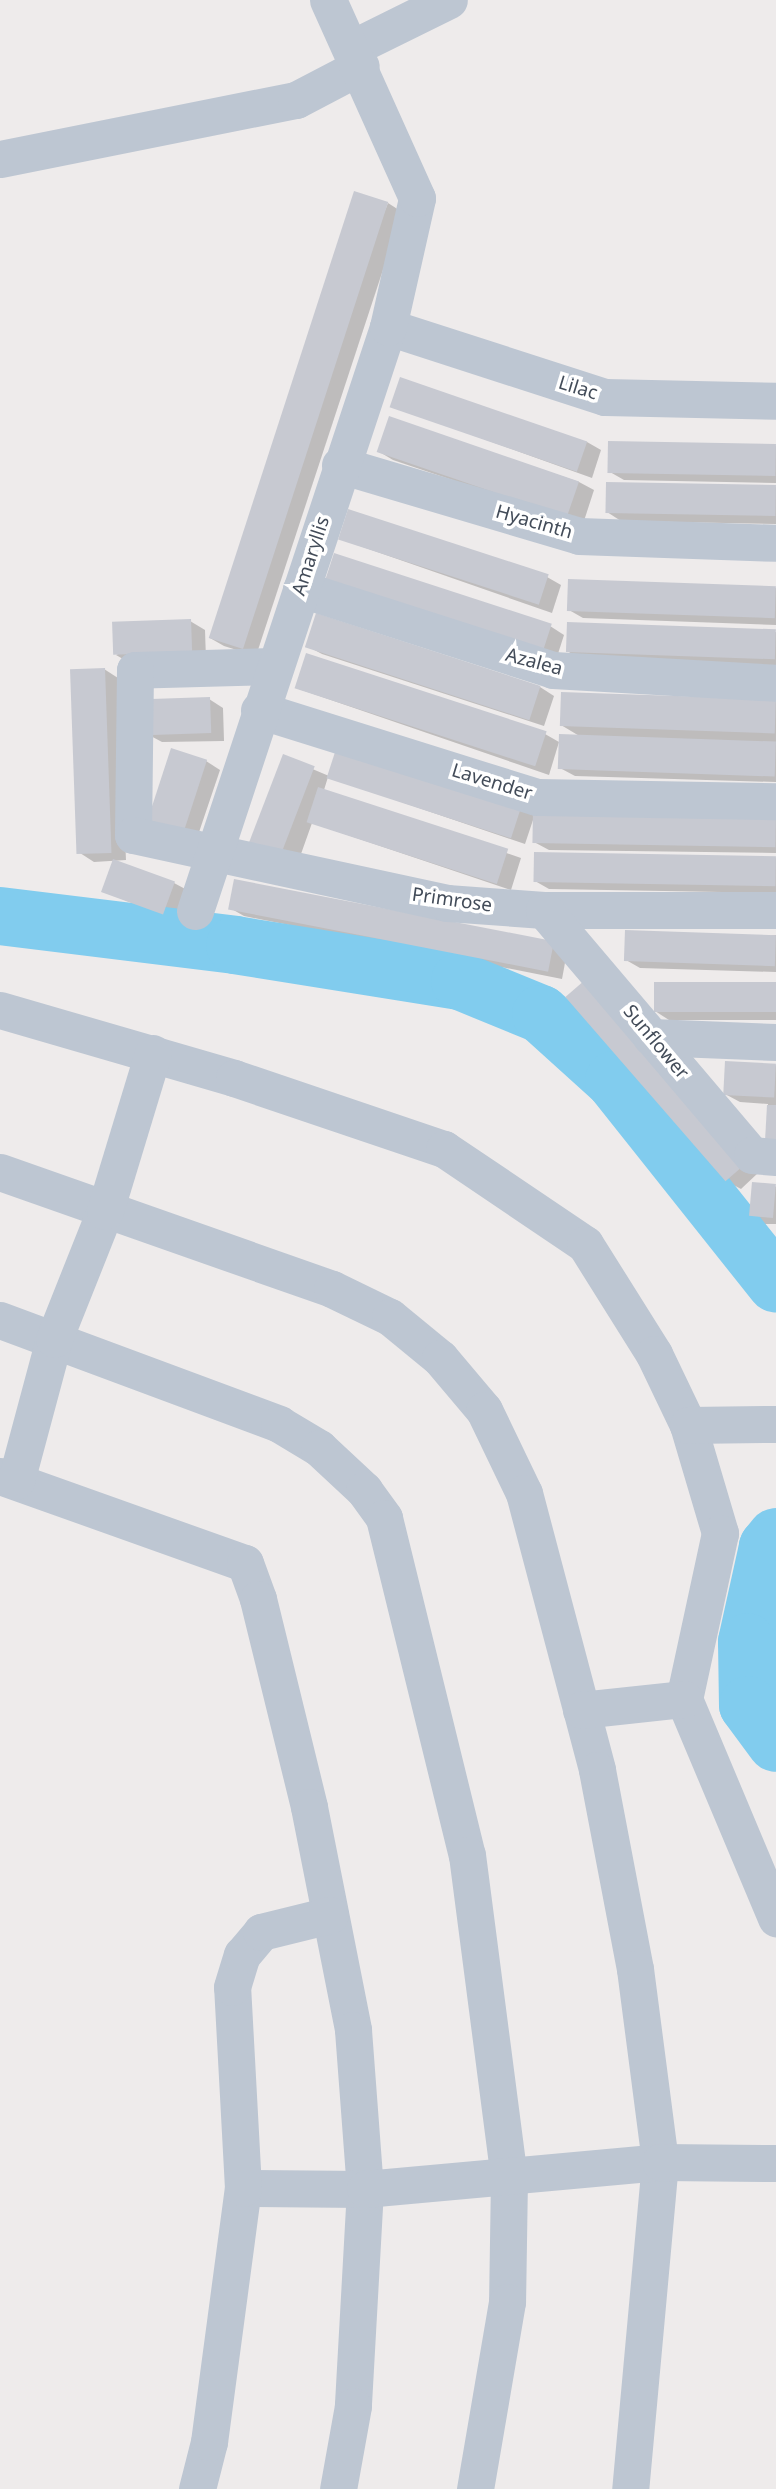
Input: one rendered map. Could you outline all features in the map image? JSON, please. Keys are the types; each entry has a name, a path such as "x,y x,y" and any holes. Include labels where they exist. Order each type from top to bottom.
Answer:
{"street":[{"path":"328,0 356,57"},
{"path":"0,159 296,100 356,57 449,0"},
{"name":"Amaryllis","path":"195,912 211,853 388,327 417,198 356,57"},
{"name":"Lilac","path":"388,327 605,397 776,401"},
{"name":"Hyacinth","path":"340,464 579,536 776,543"},
{"name":"Azalea","path":"301,589 553,670 776,683"},
{"name":"Primrose","path":"274,666 135,670 133,835 447,903 544,910 776,910"},
{"name":"Lavender","path":"259,710 537,797 776,802"},
{"name":"Sunflower","path":"544,910 752,1155 776,1157"},
{"path":"0,1010 153,1053 444,1149 585,1244 654,1354 688,1425 720,1533 684,1699 776,1918"},
{"path":"651,1037 776,1042"},
{"path":"153,1053 105,1211 54,1339 8,1478 245,1563 258,1599 309,1807 353,2029 365,2189 353,2406 338,2489"},
{"path":"0,1172 332,1289 390,1317 440,1358 484,1410 524,1493 581,1710 635,1969 660,2162 630,2489"},
{"path":"0,1320 279,1424 319,1448 363,1490 384,1518 467,1855 509,2178 507,2302 475,2489"},
{"path":"688,1425 776,1424"},
{"path":"581,1710 684,1699"},
{"path":"197,2489 209,2442 243,2188 232,1987 242,1955 261,1932 330,1915"},
{"path":"243,2188 365,2189 509,2178 660,2162 776,2163"}],"building":[{"path":"354,191 388,202 243,649 209,638"},
{"path":"400,377 587,441 577,472 390,407"},
{"path":"389,416 579,481 567,517 377,452"},
{"path":"608,441 776,444 775,476 607,473"},
{"path":"606,482 776,485 775,516 605,513"},
{"path":"348,509 549,574 539,605 338,539"},
{"path":"334,553 552,624 542,653 324,582"},
{"path":"568,579 776,586 775,618 567,611"},
{"path":"316,613 540,686 529,720 305,647"},
{"path":"191,619 192,652 113,655 112,622"},
{"path":"567,622 776,629 775,659 566,652"},
{"path":"306,653 547,731 535,766 295,688"},
{"path":"105,668 111,853 76,854 70,669"},
{"path":"561,692 776,700 775,733 560,726"},
{"path":"210,697 211,733 145,735 144,699"},
{"path":"559,734 776,742 775,777 558,769"},
{"path":"337,746 522,806 511,838 326,778"},
{"path":"171,748 207,760 181,841 145,829"},
{"path":"283,754 315,766 278,861 246,849"},
{"path":"318,787 508,849 497,884 307,822"},
{"path":"533,810 776,814 775,847 532,843"},
{"path":"534,852 776,856 775,886 533,882"},
{"path":"113,859 175,882 163,914 101,892"},
{"path":"234,879 554,941 548,972 228,909"},
{"path":"625,930 776,935 775,966 624,961"},
{"path":"585,980 745,1164 725,1181 565,997"},
{"path":"654,982 776,982 776,1012 654,1012"},
{"path":"725,1061 776,1064 774,1098 723,1095"},
{"path":"767,1105 776,1105 776,1141 765,1141"},
{"path":"752,1182 776,1184 773,1218 749,1216"}],"waterway":[{"path":"0,916 235,945 460,981 541,1014 614,1080 776,1284"},
{"path":"776,1537 768,1547 747,1642 748,1705 776,1743"}]}
